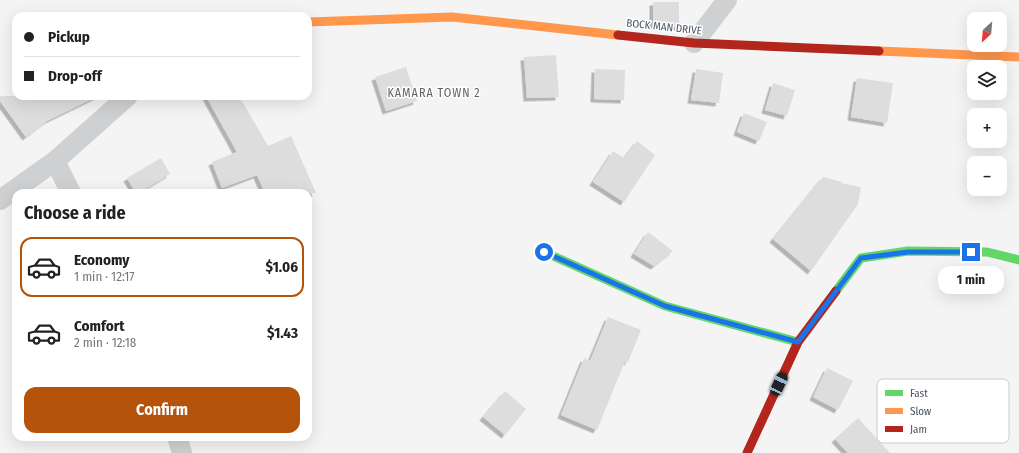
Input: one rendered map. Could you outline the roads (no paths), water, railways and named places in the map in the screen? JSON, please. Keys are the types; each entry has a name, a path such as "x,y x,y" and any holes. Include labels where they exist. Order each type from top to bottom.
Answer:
{"street":[{"path":"694,43 726,0"},
{"name":"BOCK MAN DRIVE","path":"312,22 452,17 694,43 1019,57"},
{"path":"16,189 55,161 124,100"},
{"path":"55,161 69,189"},
{"path":"0,200 12,191"},
{"path":"544,252 665,306 798,342"},
{"path":"747,453 798,342 861,258 908,252 987,252 1019,260"},
{"path":"178,441 182,453"}],"district":[{"name":"KAMARA TOWN 2","path":"434,93"}]}
